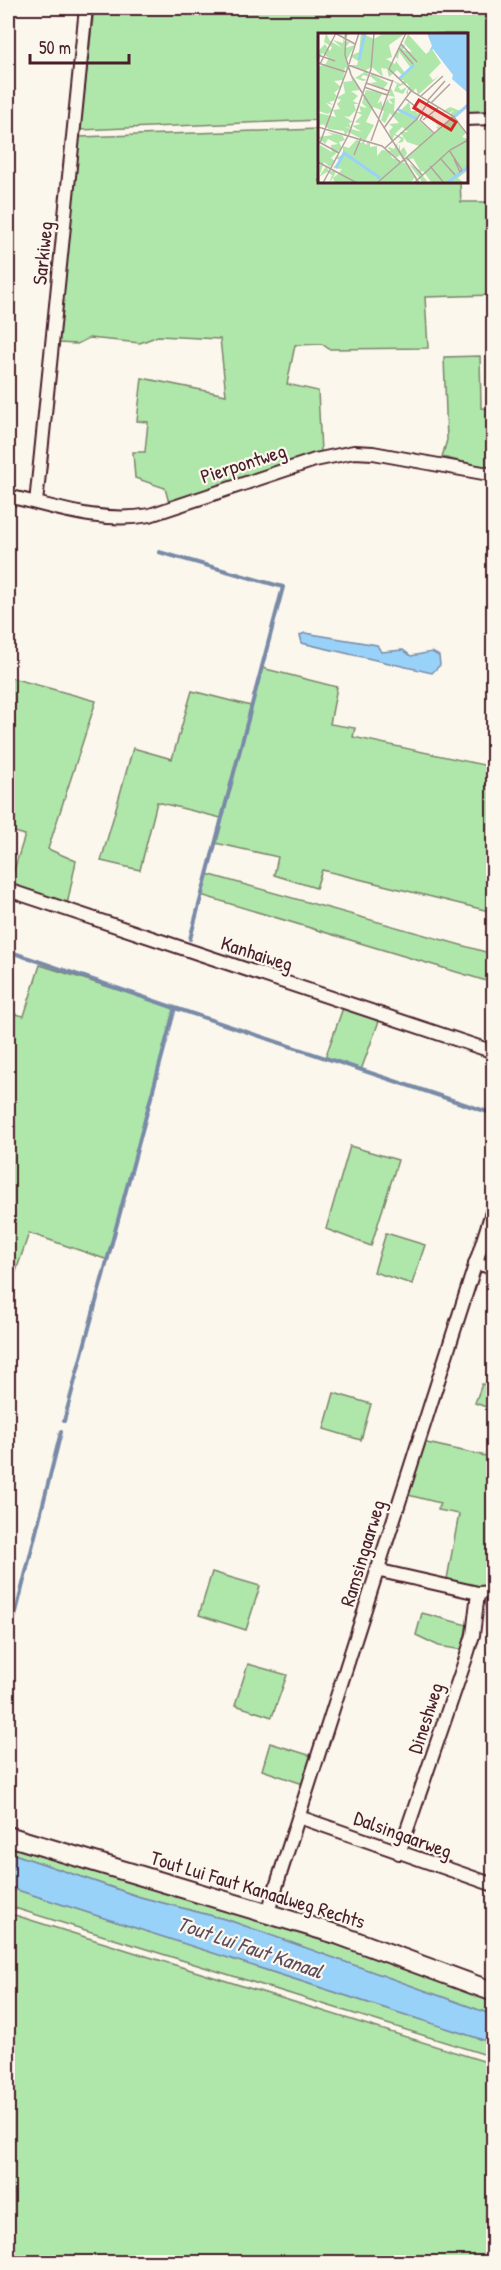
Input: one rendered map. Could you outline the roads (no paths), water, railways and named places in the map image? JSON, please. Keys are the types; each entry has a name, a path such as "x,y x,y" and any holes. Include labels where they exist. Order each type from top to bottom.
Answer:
{"street":[{"name":"Sarkiweg","path":"36,502 86,8"},
{"path":"468,119 494,118"},
{"name":"Pierpontweg","path":"8,496 110,519 130,519 150,515 315,460 354,452 373,453 494,475"},
{"name":"Kanhaiweg","path":"8,890 494,1052"},
{"name":"Ramsingaarweg","path":"268,1912 494,1206"},
{"path":"475,1263 494,1268"},
{"path":"376,1570 478,1593 494,1592"},
{"name":"Dineshweg","path":"399,1853 473,1635 478,1593"},
{"name":"Dalsingaarweg","path":"299,1817 494,1885"},
{"name":"Tout Lui Faut Kanaalweg Rechts","path":"8,1836 268,1912 339,1935 494,1992"}],"water":[{"path":"305,633 377,645 381,652 403,650 411,656 432,652 439,656 440,665 432,673 302,643 300,635"},
{"name":"Tout Lui Faut Kanaal","path":"8,1852 140,1897 228,1920 493,2015 493,2043 8,1887"}],"waterway":[{"path":"159,552 283,587 190,939"},
{"path":"8,951 175,1008 64,1421"},
{"path":"175,1008 494,1114"},
{"path":"8,1644 61,1432"}]}
